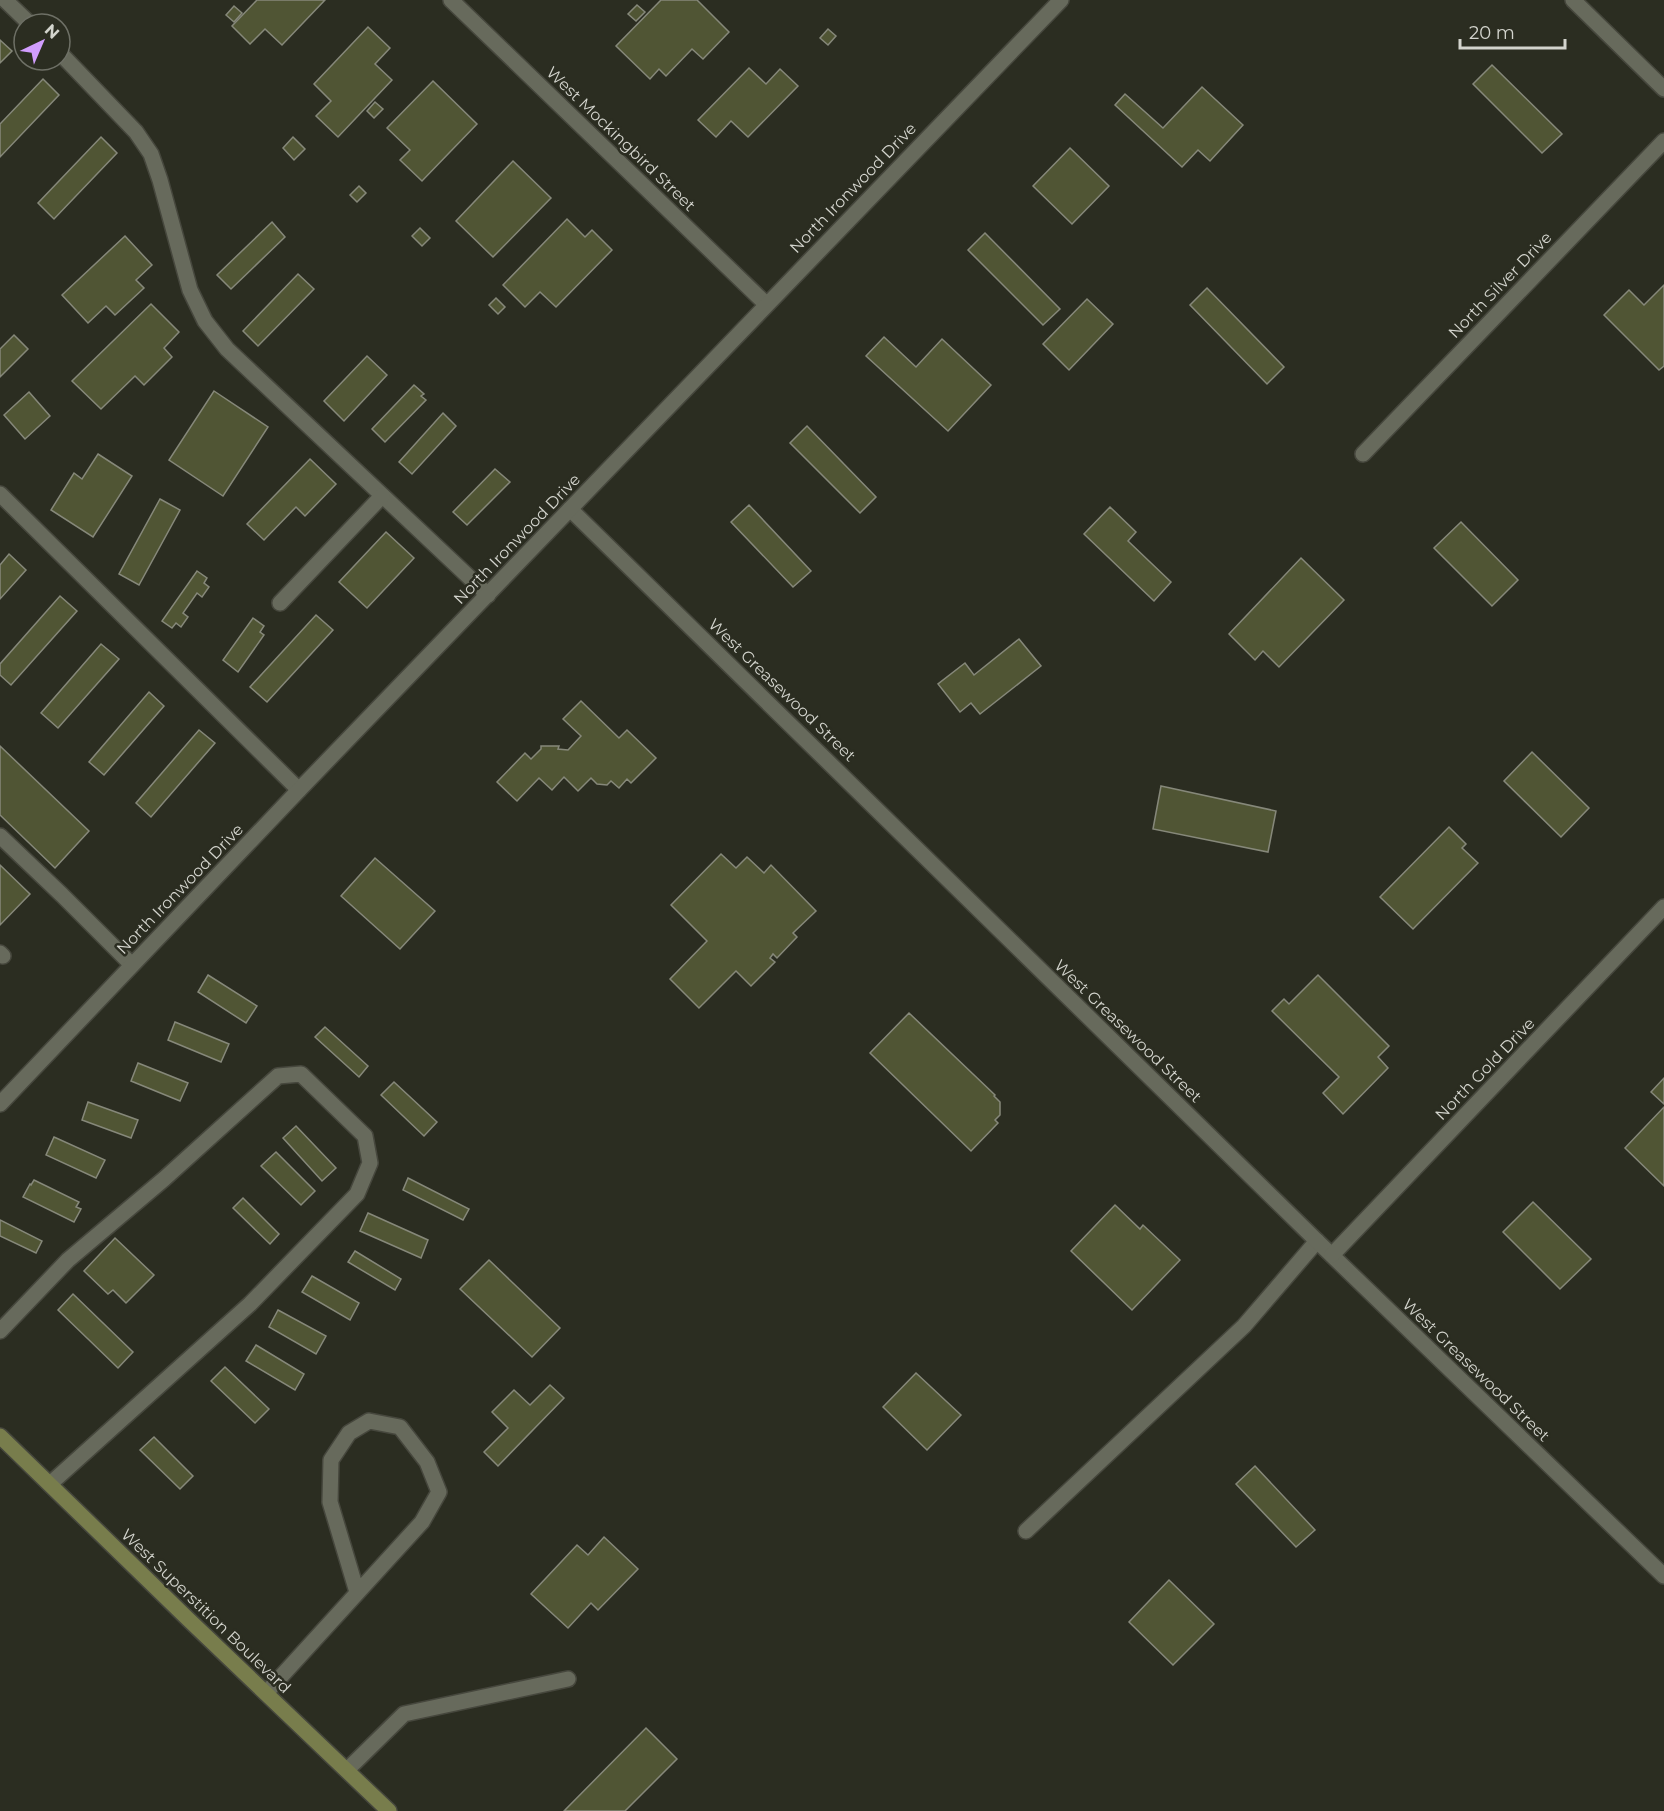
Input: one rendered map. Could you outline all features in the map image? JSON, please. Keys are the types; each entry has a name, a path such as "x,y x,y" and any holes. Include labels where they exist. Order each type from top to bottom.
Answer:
{"main road":[{"name":"West Superstition Boulevard","path":"0,1436 388,1811"}],"street":[{"path":"5,0 18,12"},
{"name":"West Mockingbird Street","path":"451,0 766,304"},
{"name":"North Ironwood Drive","path":"0,1104 1060,0"},
{"path":"1572,0 1664,89"},
{"path":"72,66 136,132 151,154 190,290 205,321 227,349 488,595"},
{"name":"North Silver Drive","path":"1363,454 1664,141"},
{"path":"0,494 299,790"},
{"path":"279,603 382,495"},
{"name":"West Greasewood Street","path":"570,508 1317,1241 1664,1576"},
{"path":"0,836 132,965"},
{"name":"North Gold Drive","path":"1332,1255 1664,907"},
{"path":"0,1331 68,1260 164,1179 278,1076 301,1074 364,1136 370,1163 357,1194 250,1304 50,1484"},
{"path":"1026,1531 1244,1326 1317,1241"},
{"path":"266,1693 422,1522 439,1492 427,1462 400,1427 369,1421 349,1433 331,1460 330,1502 357,1592"},
{"path":"347,1770 404,1714 568,1679"}],"building":[{"path":"257,0 325,0 282,45 265,29 250,44 232,26"},
{"path":"661,0 697,0 729,32 703,59 692,49 666,76 659,69 650,79 616,46"},
{"path":"637,5 645,12 636,21 628,14"},
{"path":"234,6 242,13 234,22 226,15"},
{"path":"368,27 390,48 375,64 392,80 338,137 316,116 331,101 314,84"},
{"path":"828,29 836,36 828,45 820,38"},
{"path":"0,40 12,51 0,63"},
{"path":"1492,65 1562,134 1542,153 1473,84"},
{"path":"749,68 766,84 780,69 798,86 748,137 731,121 716,137 698,120"},
{"path":"43,79 59,95 0,157 0,124"},
{"path":"433,81 477,124 422,181 400,160 410,150 387,128"},
{"path":"1202,87 1243,125 1210,161 1198,150 1182,167 1115,105 1125,94 1163,128"},
{"path":"375,102 383,109 374,118 367,111"},
{"path":"101,137 117,153 54,219 38,203"},
{"path":"293,137 305,149 294,160 283,148"},
{"path":"1070,148 1109,186 1072,224 1033,186"},
{"path":"513,161 551,198 493,257 456,221"},
{"path":"359,186 366,193 357,202 350,195"},
{"path":"567,219 585,237 592,230 612,250 556,307 540,292 525,307 503,285"},
{"path":"272,222 285,237 231,289 217,275"},
{"path":"420,228 430,238 422,246 412,236"},
{"path":"985,233 1060,309 1043,325 968,250"},
{"path":"125,236 152,265 136,280 144,288 115,315 106,306 88,323 62,295"},
{"path":"298,274 314,289 258,346 243,331"},
{"path":"1664,285 1664,366 1659,370 1604,315 1629,290 1644,305"},
{"path":"1207,288 1284,367 1267,384 1190,305"},
{"path":"496,298 505,307 498,314 489,305"},
{"path":"1087,299 1113,324 1069,370 1043,344"},
{"path":"151,304 179,332 164,348 172,357 144,385 135,376 101,409 72,381"},
{"path":"14,335 28,349 0,377 0,349"},
{"path":"884,337 916,367 942,339 991,385 948,431 866,356"},
{"path":"367,356 387,375 344,421 324,401"},
{"path":"414,385 424,394 421,396 426,400 385,442 372,429"},
{"path":"214,391 268,427 223,496 169,460"},
{"path":"29,392 50,416 25,439 4,415"},
{"path":"443,413 456,426 412,474 399,462"},
{"path":"807,426 876,497 860,513 790,443"},
{"path":"98,454 132,476 93,537 51,510 74,473 82,479"},
{"path":"310,459 336,484 305,516 296,507 264,540 247,524"},
{"path":"495,469 510,482 467,525 453,512"},
{"path":"160,499 180,510 139,585 119,574"},
{"path":"749,505 811,571 793,587 731,522"},
{"path":"1110,507 1136,532 1128,541 1171,582 1154,601 1084,534"},
{"path":"1461,522 1518,580 1492,606 1434,548"},
{"path":"386,532 414,558 367,608 339,582"},
{"path":"9,554 26,570 0,599 0,565"},
{"path":"1301,558 1344,600 1279,667 1263,651 1255,660 1229,634"},
{"path":"197,571 207,578 204,583 209,587 202,597 197,593 183,613 188,617 181,627 176,623 172,628 162,621"},
{"path":"60,596 77,611 11,685 0,675 0,664"},
{"path":"316,615 333,630 267,702 250,687"},
{"path":"253,618 264,626 260,632 264,635 238,672 223,660"},
{"path":"1019,639 1041,666 980,714 971,703 960,712 938,684 965,663 974,675"},
{"path":"101,644 119,659 58,728 41,713"},
{"path":"149,692 164,706 104,775 89,762"},
{"path":"581,701 619,738 627,730 656,758 631,783 627,779 619,788 611,781 607,785 597,784 591,778 578,791 564,777 552,790 539,778 517,801 497,782 525,753 531,759 541,749 541,746 559,746 558,749 568,750 581,736 563,719"},
{"path":"199,730 215,743 151,817 136,803"},
{"path":"0,746 89,831 55,868 0,815"},
{"path":"1532,752 1589,808 1561,837 1504,781"},
{"path":"1161,786 1276,811 1268,852 1153,829"},
{"path":"1449,827 1466,844 1462,848 1478,863 1413,929 1380,897"},
{"path":"721,854 736,868 747,857 764,873 771,865 816,911 793,933 797,937 777,958 773,954 770,958 775,962 751,986 736,971 699,1008 670,979 707,941 671,905"},
{"path":"375,858 435,911 400,949 341,896"},
{"path":"0,865 30,894 0,925"},
{"path":"208,975 257,1006 246,1023 198,992"},
{"path":"1318,975 1389,1046 1378,1057 1388,1068 1343,1114 1323,1093 1339,1077 1272,1011 1284,999 1289,1004"},
{"path":"909,1013 1000,1102 1000,1115 995,1120 998,1123 971,1151 870,1053"},
{"path":"175,1022 229,1044 221,1062 168,1040"},
{"path":"325,1027 368,1066 359,1077 315,1037"},
{"path":"138,1063 188,1083 180,1101 131,1081"},
{"path":"1664,1078 1664,1104 1651,1092"},
{"path":"394,1082 437,1122 424,1136 381,1095"},
{"path":"88,1102 138,1120 131,1138 82,1120"},
{"path":"1664,1107 1664,1186 1625,1148"},
{"path":"296,1126 336,1168 322,1181 283,1138"},
{"path":"54,1137 105,1160 96,1178 46,1155"},
{"path":"276,1152 315,1191 301,1205 261,1166"},
{"path":"408,1178 469,1209 463,1220 403,1190"},
{"path":"34,1180 79,1202 76,1207 81,1209 74,1222 23,1197"},
{"path":"243,1198 279,1234 270,1244 233,1208"},
{"path":"1533,1202 1591,1259 1560,1289 1503,1232"},
{"path":"1115,1205 1140,1229 1143,1225 1180,1260 1132,1310 1071,1251"},
{"path":"368,1213 428,1240 421,1258 360,1231"},
{"path":"0,1220 42,1241 36,1253 0,1236"},
{"path":"115,1238 154,1275 126,1303 113,1290 108,1294 84,1271"},
{"path":"355,1251 401,1279 395,1290 348,1262"},
{"path":"489,1260 560,1328 532,1357 460,1289"},
{"path":"312,1276 359,1303 350,1320 302,1292"},
{"path":"73,1294 133,1352 118,1368 58,1310"},
{"path":"278,1310 326,1336 316,1354 269,1327"},
{"path":"256,1345 304,1374 295,1390 246,1361"},
{"path":"225,1367 269,1409 255,1423 211,1381"},
{"path":"916,1373 961,1415 927,1450 883,1407"},
{"path":"550,1385 564,1398 498,1466 484,1452 508,1428 492,1412 514,1390 530,1405"},
{"path":"154,1437 193,1476 180,1489 140,1450"},
{"path":"1255,1466 1315,1530 1296,1547 1236,1484"},
{"path":"604,1537 638,1569 598,1610 591,1603 568,1628 531,1594 577,1545 588,1555"},
{"path":"1169,1580 1214,1624 1173,1665 1129,1622"},
{"path":"646,1728 677,1759 625,1811 564,1811"}]}
